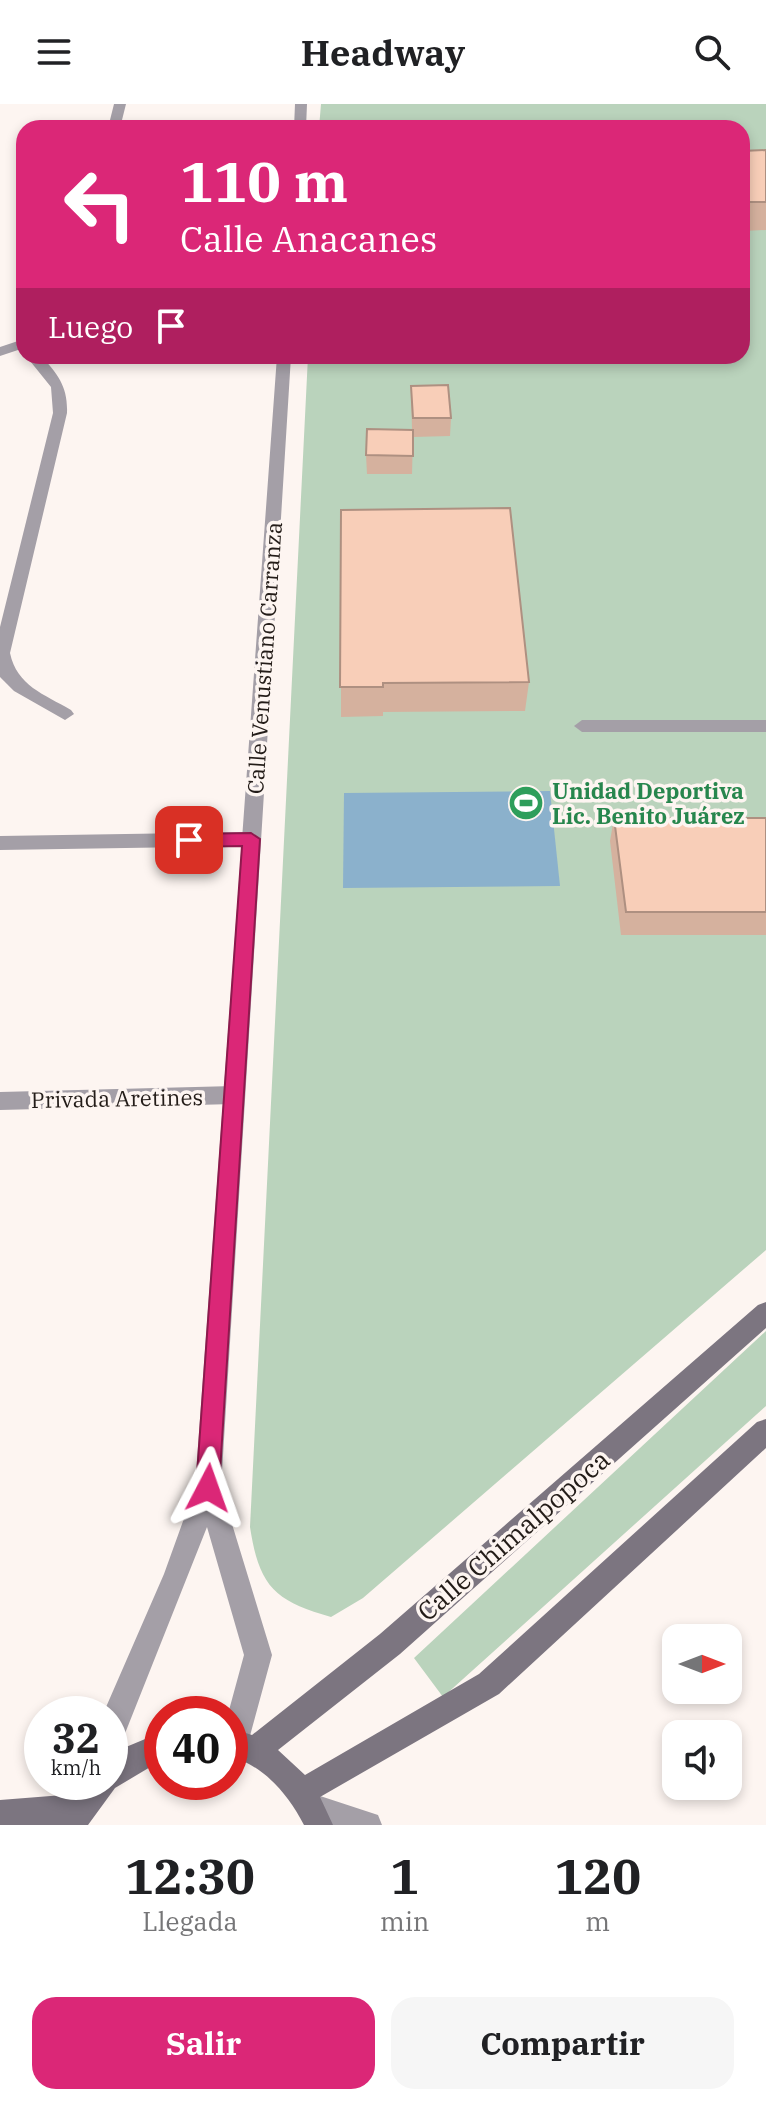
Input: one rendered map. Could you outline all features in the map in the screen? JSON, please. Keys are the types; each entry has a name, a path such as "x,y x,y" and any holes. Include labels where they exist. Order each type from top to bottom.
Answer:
{"main road":[{"name":"Calle Chimalpopoca","path":"248,1739 390,1644 766,1313"},
{"path":"248,1750 280,1768 311,1808 489,1684 766,1431"},
{"path":"0,1814 76,1816 89,1800"}],"street":[{"path":"41,364 57,381 61,392 60,413 2,653 6,673 20,687 65,714"},
{"name":"Calle Venustiano Carranza","path":"125,1696 176,1577 208,1488 283,364"},
{"path":"0,843 251,839"},
{"name":"Privada Aretines","path":"0,1101 234,1095"},
{"name":"Calle Venustiano Carranza","path":"208,1488 258,1655 248,1702"},
{"path":"311,1808 368,1825"}],"lane":[{"path":"582,726 766,726"}],"green space":[{"name":"Unidad Deportiva Lic. Benito Juárez","path":"321,104 766,104 766,1250 363,1598 331,1617 296,1604 272,1588 258,1564 250,1527 308,364 750,364 750,120 320,120"},
{"path":"766,1331 766,1406 443,1697 414,1658"}],"water":[{"path":"550,791 560,886 343,888 344,793"}],"building":[{"path":"766,150 766,202 750,202 750,151"},
{"path":"448,385 451,418 413,418 411,386"},
{"path":"367,429 413,430 413,456 366,455"},
{"path":"510,508 529,682 383,683 383,687 340,687 341,510"},
{"path":"614,818 766,818 766,912 626,912"}],"place":[{"name":"Unidad Deportiva Lic. Benito Juárez","path":"526,803"}],"route":[{"path":"189,840 251,839 208,1488"}]}
